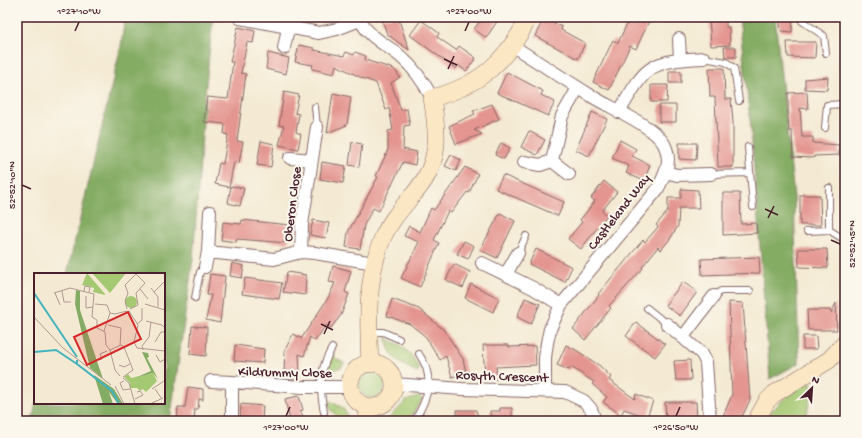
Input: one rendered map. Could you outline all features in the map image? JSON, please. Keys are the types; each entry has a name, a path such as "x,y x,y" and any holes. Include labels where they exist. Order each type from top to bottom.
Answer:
{"street":[{"path":"432,98 450,93 474,82 496,65 512,46 528,17"},
{"path":"237,18 288,28 319,32 337,29 360,18 366,30 411,68 424,83 432,98 437,128 435,156 424,181 389,224 382,238 374,263 370,295 370,364"},
{"path":"284,48 288,28"},
{"path":"679,39 680,59"},
{"name":"Castleland Way","path":"512,46 658,136 667,152 668,161 666,172 657,190 561,305 553,323 547,343 545,358 545,391"},
{"path":"619,112 648,69 659,63 680,59 704,58"},
{"path":"552,161 562,116 578,88"},
{"name":"Oberon Close","path":"301,252 302,224 317,127"},
{"name":"Oberon Close","path":"290,158 312,160"},
{"path":"524,162 540,165 552,161"},
{"path":"552,161 569,174"},
{"path":"666,172 677,175 711,174"},
{"path":"205,268 208,252 210,212"},
{"path":"208,252 274,260 301,252 374,263"},
{"path":"506,274 518,253"},
{"path":"482,263 506,274 561,305"},
{"path":"683,337 714,296"},
{"path":"666,324 702,354 706,362 710,421"},
{"path":"756,421 767,401 774,394 823,364 845,343"},
{"path":"370,364 378,365 387,369 392,375 394,384 388,398 382,406 368,414 354,398 350,387 350,380 357,369 370,364"},
{"path":"211,381 232,382"},
{"name":"Kildrummy Close","path":"232,421 232,382 320,387 350,387"},
{"name":"Rosyth Crescent","path":"394,384 462,389 565,392 584,401 591,409 595,421"}],"lane":[{"path":"802,17 802,21 824,36 826,53"},
{"path":"704,58 731,64 734,68 739,100"},
{"path":"825,128 827,106 845,104"},
{"path":"315,107 317,127"},
{"path":"748,147 753,208"},
{"path":"711,174 749,173"},
{"path":"829,188 829,230"},
{"path":"807,231 829,230 845,240"},
{"path":"518,253 526,236"},
{"path":"195,298 200,272 205,268"},
{"path":"714,296 721,291 750,291"},
{"path":"647,308 666,324"},
{"path":"369,332 383,332 399,339"},
{"path":"324,412 320,387 325,361 332,348"},
{"path":"414,421 425,404 427,386 428,372 419,354"}],"green space":[{"path":"125,17 213,17 205,94 193,259 170,421 32,421 36,404 165,404 165,273 67,273 121,46"},
{"path":"739,17 775,17 794,197 799,363 770,379 751,129"},
{"path":"386,338 402,346 410,354 419,369 417,372 396,359 390,351"},
{"path":"333,355 344,363 342,367 324,373"},
{"path":"372,372 382,375 385,385 382,395 372,398 362,395 359,385 362,375"},
{"path":"806,383 812,384 806,421 764,421 783,400"},
{"path":"420,396 422,400 407,421 386,421 406,401"},
{"path":"326,399 343,408 351,421 346,421 338,417 330,408"}],"building":[{"path":"381,17 398,17 409,50 387,34"},
{"path":"483,17 500,17 486,38 474,29"},
{"path":"630,17 651,17 636,49 630,46 609,90 593,82 613,40 618,43"},
{"path":"709,17 726,17 726,27 729,27 730,45 711,46"},
{"path":"544,18 562,27 561,30 585,43 578,59 535,36"},
{"path":"779,18 793,18 792,32 781,31"},
{"path":"421,20 439,33 437,37 456,50 459,46 476,58 466,71 458,65 456,69 410,35"},
{"path":"238,27 255,31 253,43 247,42 241,73 246,74 237,141 243,142 239,163 234,162 229,187 215,184 219,163 223,164 228,135 224,134 225,124 204,122 207,97 228,99 233,62 230,62"},
{"path":"787,42 816,42 815,58 788,57"},
{"path":"299,45 314,48 314,50 344,56 346,52 354,55 355,52 366,56 365,60 394,69 400,77 391,83 401,110 407,109 410,125 404,126 403,149 417,152 415,165 403,162 379,211 373,208 364,225 360,249 346,247 348,232 378,177 376,176 388,150 388,131 393,130 389,108 386,110 376,83 336,65 334,74 312,69 313,65 295,62"},
{"path":"724,47 736,47 736,57 725,57"},
{"path":"268,53 289,58 286,74 266,69"},
{"path":"709,68 724,68 725,99 731,99 733,122 733,167 718,167 715,97 710,97"},
{"path":"669,71 681,71 681,83 669,83"},
{"path":"507,72 543,91 541,95 555,102 548,116 497,93"},
{"path":"828,77 827,90 805,89 805,79"},
{"path":"651,85 668,85 667,102 651,102"},
{"path":"284,92 299,95 295,113 299,114 296,132 301,134 298,149 279,145 284,126 279,125"},
{"path":"807,92 808,109 800,108 802,137 813,137 813,143 839,145 839,155 814,156 814,158 793,157 792,131 789,131 788,119 788,93"},
{"path":"333,93 351,97 347,125 327,133"},
{"path":"492,104 499,119 474,130 482,134 456,144 449,126 475,114 473,111"},
{"path":"659,105 676,105 676,122 659,122"},
{"path":"592,112 607,119 589,156 576,150"},
{"path":"529,131 545,140 537,155 521,147"},
{"path":"620,140 636,149 632,156 650,165 644,181 626,173 629,166 612,158"},
{"path":"261,141 274,144 271,167 257,165"},
{"path":"352,142 362,144 359,167 349,165"},
{"path":"501,143 510,148 504,159 495,155"},
{"path":"679,143 697,143 696,160 679,159"},
{"path":"451,155 461,160 456,171 445,166"},
{"path":"322,162 346,166 343,183 320,179"},
{"path":"465,167 478,174 469,193 467,192 451,213 448,211 434,240 439,243 420,287 401,278 419,242 404,236 409,226 420,232 431,208 434,210"},
{"path":"503,175 564,202 558,216 496,189"},
{"path":"604,181 617,192 602,211 607,215 581,249 568,239 582,222 580,220 595,201 591,198"},
{"path":"231,186 244,188 240,206 228,203"},
{"path":"681,189 698,190 699,208 679,208 678,226 670,239 661,250 658,247 642,267 643,268 609,306 611,308 585,340 573,329 599,295 598,294 643,240 645,242 658,227 656,225 668,211 668,198 681,198"},
{"path":"723,193 740,193 741,224 756,223 757,233 723,235"},
{"path":"800,195 820,195 821,225 800,225"},
{"path":"500,213 515,221 497,258 480,250"},
{"path":"242,220 290,225 288,243 237,239 236,242 221,240 223,222 241,224"},
{"path":"313,220 329,223 326,238 310,235"},
{"path":"464,241 474,246 468,259 457,254"},
{"path":"536,249 572,267 565,282 529,264"},
{"path":"798,249 827,249 828,268 799,267"},
{"path":"759,257 760,273 702,275 701,259"},
{"path":"232,263 244,266 242,278 230,276"},
{"path":"454,264 470,272 463,288 446,280"},
{"path":"333,266 351,271 345,292 349,294 341,315 331,328 326,325 315,341 310,337 304,356 299,354 300,374 284,372 285,350 293,334 301,339 328,298 335,283 329,282"},
{"path":"287,272 306,275 305,295 283,292"},
{"path":"210,274 225,276 220,323 206,320 211,295 207,295"},
{"path":"245,278 282,283 279,299 242,294"},
{"path":"683,282 697,292 680,316 665,305"},
{"path":"471,284 499,298 493,312 465,298"},
{"path":"525,298 540,304 531,324 517,317"},
{"path":"392,299 419,309 444,330 463,359 466,373 452,377 446,356 440,360 426,337 410,324 387,316"},
{"path":"729,302 743,303 750,400 740,421 721,421 732,395"},
{"path":"836,303 837,330 808,330 807,310 830,310 831,313"},
{"path":"636,322 665,344 655,357 626,336"},
{"path":"192,326 207,327 206,356 190,354"},
{"path":"803,336 816,336 817,349 803,349"},
{"path":"235,345 264,349 263,363 234,361"},
{"path":"483,345 508,345 509,347 535,346 536,365 496,367 497,379 485,379"},
{"path":"566,345 600,366 611,377 609,380 635,399 636,394 653,401 647,417 624,409 621,415 603,402 607,397 592,384 594,382 571,367 569,370 557,365"},
{"path":"690,360 691,380 676,380 674,361"},
{"path":"188,387 203,389 203,400 199,399 198,409 195,409 194,421 177,421 178,407 185,407"},
{"path":"299,396 303,410 300,411 306,421 290,421 285,399"},
{"path":"665,402 696,402 697,421 666,421"},
{"path":"241,404 263,406 262,421 240,421"},
{"path":"500,408 512,408 512,421 491,421 490,411 500,411"},
{"path":"457,410 476,410 479,421 457,421"}]}
